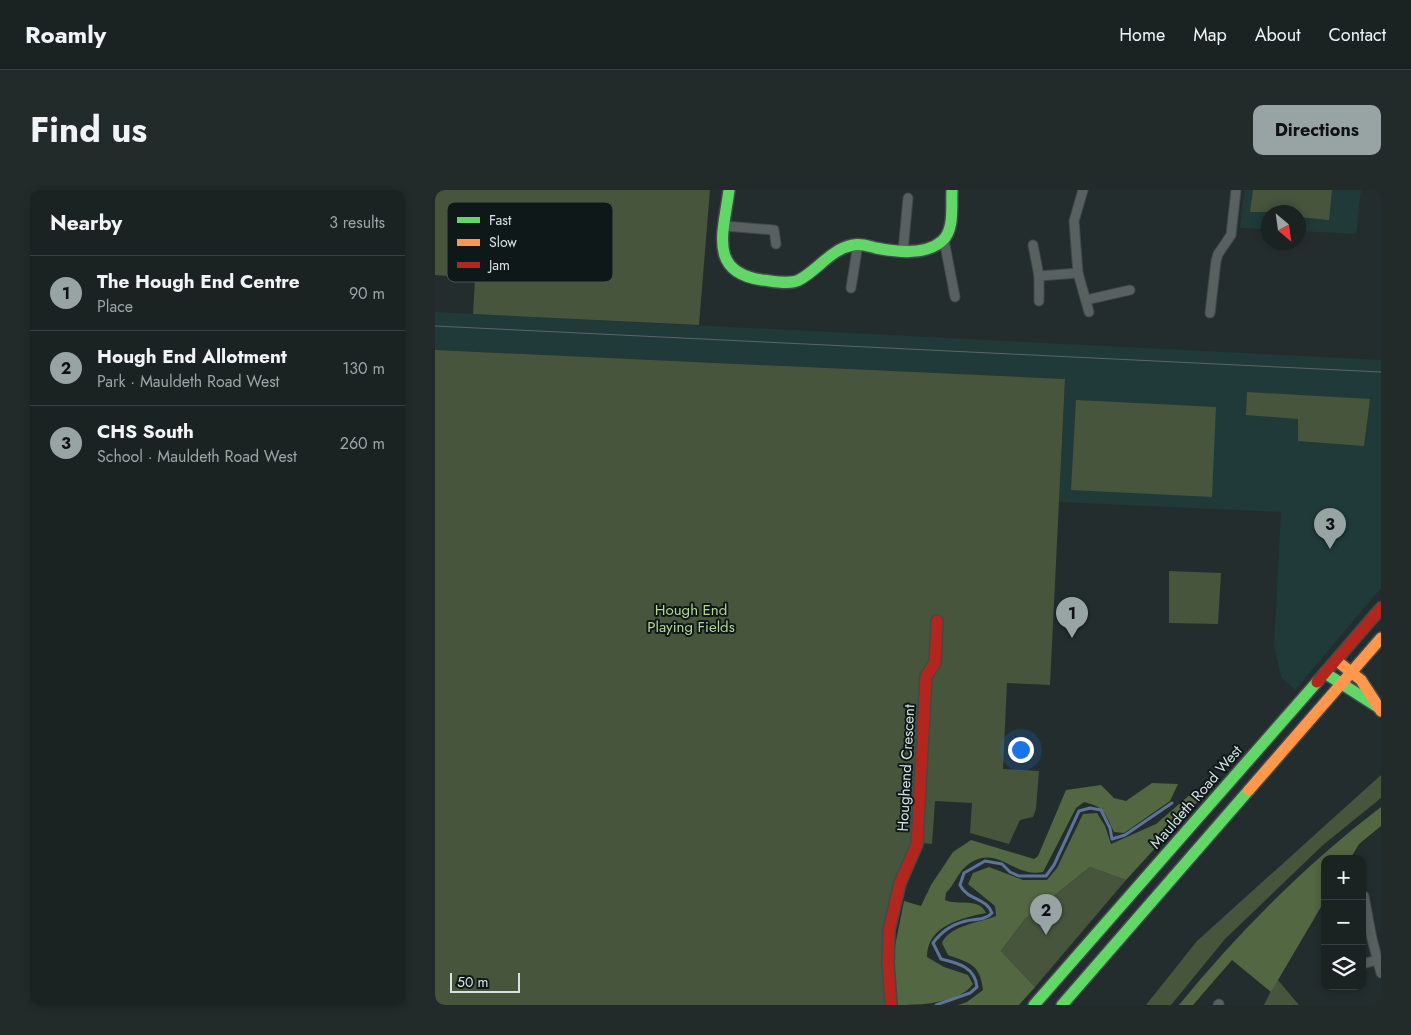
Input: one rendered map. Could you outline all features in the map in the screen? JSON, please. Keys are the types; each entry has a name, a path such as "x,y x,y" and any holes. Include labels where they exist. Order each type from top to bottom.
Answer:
{"street":[{"path":"729,190 723,256 730,270 747,280 795,282 837,250 858,244 903,251 918,251 933,247 944,240"},
{"path":"952,190 949,224 944,240 955,296"},
{"path":"1083,190 1074,221 1078,273 1089,312"},
{"path":"1210,313 1216,261 1218,254 1231,235 1237,190"},
{"path":"903,251 908,198"},
{"path":"725,226 775,230 776,244"},
{"path":"851,288 858,244"},
{"path":"1033,245 1039,276 1039,301"},
{"path":"1039,276 1078,273"},
{"path":"1086,300 1131,290"},
{"name":"Mauldeth Road West","path":"1034,1005 1380,612"},
{"name":"Houghend Crescent","path":"891,1005 888,963 889,930 900,883 917,844 926,676 935,663 937,621"},
{"path":"1063,1005 1381,638"},
{"path":"1337,661 1353,671 1367,687 1380,709"},
{"path":"1325,673 1380,709"},
{"path":"1365,900 1381,973"},
{"path":"1366,963 1377,960"}],"shaded area":[{"path":"1244,190 1361,190 1356,234 1306,231 1306,205 1261,205 1261,229 1240,228"},
{"path":"435,312 1381,360 1381,588 1295,690 1281,677 1274,645 1281,512 1059,502 1065,379 435,350"}],"green space":[{"path":"435,190 710,190 699,325 473,314 475,282 613,282 613,202 447,202 447,276 435,275"},
{"path":"1253,190 1332,190 1329,220 1306,218 1306,205 1261,205 1261,212 1250,212"},
{"name":"Hough End Playing Fields","path":"435,350 1065,379 1050,685 1007,683 1003,769 1039,771 1036,809 1033,817 1020,820 1009,844 970,833 972,803 935,801 932,844 923,843 907,883 893,937 892,971 895,1005 435,1005"},
{"path":"1247,392 1370,399 1364,446 1298,441 1298,419 1246,415"},
{"path":"1076,400 1216,407 1212,497 1071,490"},
{"path":"1169,571 1221,573 1218,624 1169,623"},
{"path":"1381,775 1381,798 1323,845 1225,939 1171,1005 1146,1005 1197,941"},
{"path":"1152,783 1178,784 1170,801 1124,833 1114,832 1106,815 1096,806 1084,802 1076,808 1043,872 1023,871 989,858 980,858 966,866 946,893 945,900 973,903 983,908 986,913 947,925 933,938 927,957 944,967 968,975 973,984 967,991 958,996 937,1002 896,1005 894,951 904,901 921,906 931,885 953,852 971,840 1034,859 1038,856 1066,790 1101,785 1114,798 1126,801"},
{"path":"1192,793 1201,798 1126,880 1090,867 1025,919 1001,951 1035,987 1019,1005 958,1005 967,1002 983,990 982,981 973,966 948,955 942,943 951,932 958,928 996,916 995,906 968,884 973,873 989,867 1023,880 1047,880 1057,868 1083,814 1097,813 1105,826 1111,844 1156,824"},
{"path":"1381,807 1381,826 1359,844 1352,855 1323,855 1326,852"},
{"path":"1321,857 1321,907 1271,992 1232,960 1193,1005 1179,1005 1225,951"},
{"path":"1090,867 1126,880 1035,987 1001,951 1025,919"},
{"path":"1277,979 1299,1005 1264,1005"}],"waterway":[{"path":"936,1005 970,993 977,987 976,980 969,970 954,962 941,959 933,943 952,926 961,922 984,918 992,913 986,904 963,890 960,885 964,873 985,861 1002,864 1010,872 1019,876 1046,876 1054,865 1079,811 1090,808 1101,810 1110,828 1112,839 1125,835 1172,803"}],"tram line":[{"path":"435,326 1381,372"}],"traffic: fast":[{"path":"729,190 723,234 723,247 726,259 733,268 745,276 786,282 799,280 831,255 853,245 910,252 935,246 946,236 951,224 952,190"},
{"path":"1325,673 1378,707"},
{"path":"1034,1005 1317,682"},
{"path":"1062,1005 1249,790"}],"traffic: slow":[{"path":"1249,790 1381,638"},
{"path":"1337,661 1361,680 1381,711"}],"traffic: jam":[{"path":"1317,682 1381,608"},
{"path":"891,1005 888,963 889,930 900,883 917,844 926,676 935,663 937,621"}],"place":[{"name":"CHS South","path":"1330,549"},
{"name":"The Hough End Centre","path":"1072,638"},
{"name":"Hough End Allotment","path":"1046,935"}]}
